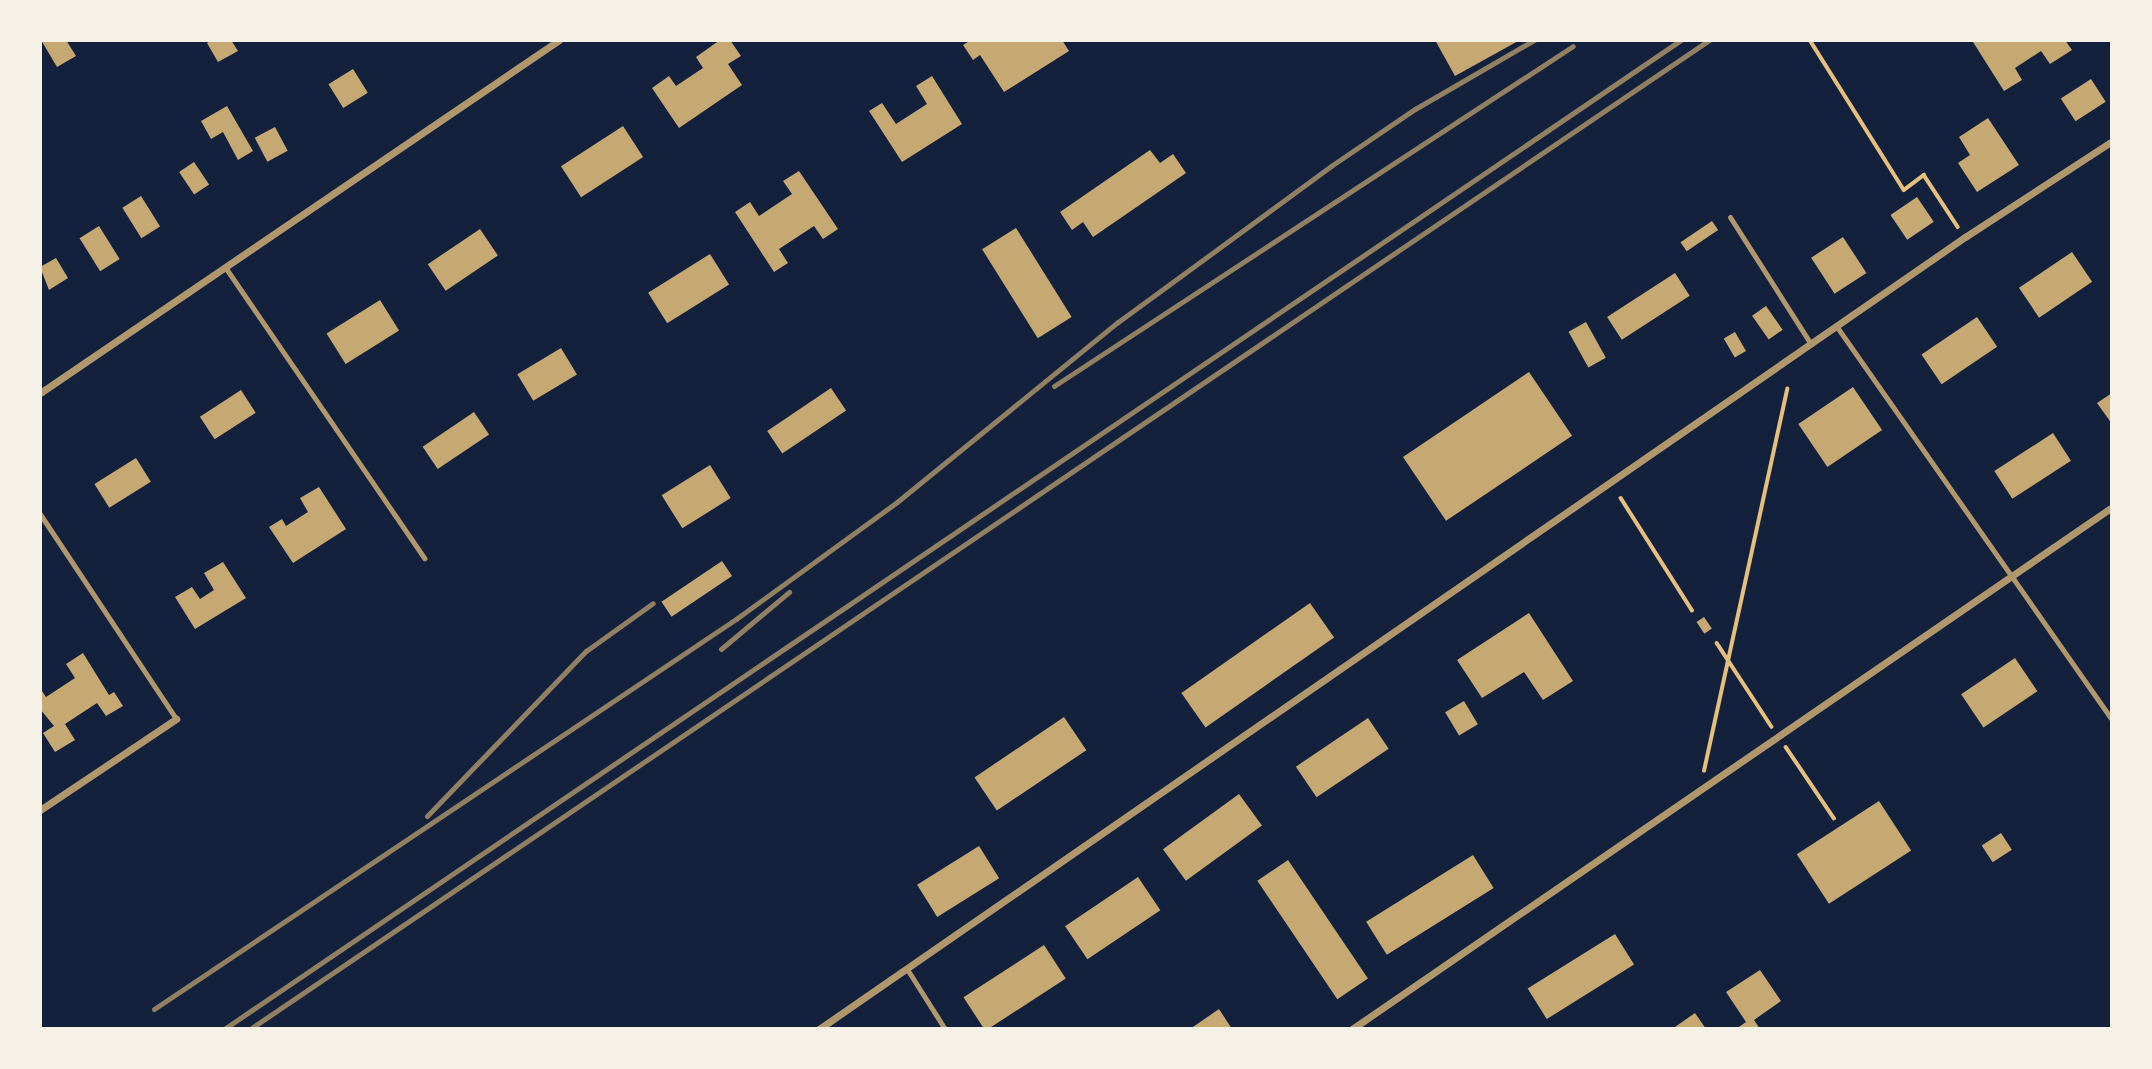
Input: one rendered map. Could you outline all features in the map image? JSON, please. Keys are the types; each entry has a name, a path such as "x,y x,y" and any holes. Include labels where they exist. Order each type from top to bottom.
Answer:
{"street":[{"path":"40,393 559,40"},
{"path":"819,1029 1965,237 2112,141"},
{"path":"1352,1029 1700,787 2112,507"},
{"path":"40,810 176,719"}],"lane":[{"path":"1730,217 1812,345"},
{"path":"225,267 424,558"},
{"path":"1837,327 2112,720"},
{"path":"40,514 176,719"},
{"path":"907,969 945,1029"}],"path":[{"path":"1810,40 1904,190 1924,176 1965,237"},
{"path":"1700,787 1787,389"},
{"path":"1621,498 1692,610"}],"building":[{"path":"41,40 66,40 76,56 57,67"},
{"path":"212,40 231,40 238,51 218,62 207,43"},
{"path":"720,40 730,40 741,56 728,64 742,85 679,128 652,88 669,76 676,86 703,68 696,57"},
{"path":"971,40 1062,40 1069,51 1004,92 980,55 973,60 963,45"},
{"path":"1435,40 1520,40 1455,76"},
{"path":"2065,40 2072,50 2050,64 2041,51 2015,68 2022,80 2004,91 1973,42"},
{"path":"353,69 368,93 343,108 328,84"},
{"path":"932,76 962,124 902,162 869,111 882,103 896,124 927,104 916,86"},
{"path":"2091,79 2106,102 2076,121 2061,99"},
{"path":"227,106 253,151 238,160 223,132 211,139 201,121"},
{"path":"1988,118 2019,165 1977,192 1958,163 1970,155 1959,137"},
{"path":"623,126 643,157 581,197 561,166"},
{"path":"275,127 288,151 267,162 255,138"},
{"path":"1150,150 1160,163 1173,154 1186,173 1093,237 1083,222 1072,230 1060,212"},
{"path":"194,162 209,184 194,194 179,172"},
{"path":"799,171 838,229 823,239 814,226 779,249 788,263 774,272 735,212 750,202 759,216 792,194 783,181"},
{"path":"141,196 160,227 141,238 122,208"},
{"path":"1917,197 1934,222 1907,240 1890,215"},
{"path":"1712,221 1718,230 1687,251 1680,242"},
{"path":"99,226 120,259 100,271 79,238"},
{"path":"1016,228 1072,317 1038,338 982,249"},
{"path":"480,229 498,256 446,291 428,264"},
{"path":"1843,237 1866,273 1835,294 1811,258"},
{"path":"2072,252 2092,282 2039,318 2019,288"},
{"path":"710,254 729,285 667,323 648,293"},
{"path":"56,258 68,278 49,290 40,267"},
{"path":"1675,273 1690,296 1622,340 1607,317"},
{"path":"380,300 399,331 346,364 327,333"},
{"path":"1766,306 1783,330 1769,340 1752,316"},
{"path":"1977,317 1997,347 1942,384 1921,354"},
{"path":"1586,322 1606,358 1588,368 1569,332"},
{"path":"1735,332 1746,351 1735,358 1724,338"},
{"path":"561,348 577,375 533,401 517,374"},
{"path":"1529,372 1572,436 1446,521 1403,457"},
{"path":"1853,387 1882,430 1827,467 1798,424"},
{"path":"831,388 846,410 782,453 767,431"},
{"path":"241,390 256,413 215,439 200,417"},
{"path":"2112,393 2112,424 2097,403"},
{"path":"474,412 489,434 438,469 423,447"},
{"path":"2053,433 2071,461 2012,499 1994,471"},
{"path":"136,458 151,482 109,508 94,484"},
{"path":"710,465 731,498 682,528 662,495"},
{"path":"319,487 346,529 293,563 269,527 282,519 286,526 308,512 300,498"},
{"path":"722,561 732,576 672,617 661,602"},
{"path":"223,562 246,598 195,629 175,597 192,587 200,599 214,590 204,573"},
{"path":"1310,603 1334,637 1205,727 1181,693"},
{"path":"1529,613 1573,681 1543,700 1524,672 1482,698 1457,660"},
{"path":"1704,617 1712,629 1704,634 1697,622"},
{"path":"83,653 109,695 114,692 123,706 106,716 97,703 65,724 75,740 55,752 43,733 54,726 40,709 40,688 46,697 75,678 66,664"},
{"path":"2015,658 2037,691 1983,728 1961,694"},
{"path":"1464,701 1478,724 1459,735 1445,712"},
{"path":"1064,717 1086,750 997,811 974,777"},
{"path":"1368,718 1389,749 1317,797 1296,767"},
{"path":"1239,794 1262,826 1186,881 1163,849"},
{"path":"1879,801 1911,850 1829,904 1797,854"},
{"path":"2001,833 2012,850 1993,862 1982,846"},
{"path":"979,846 999,878 937,917 917,885"},
{"path":"1473,855 1494,888 1387,955 1366,922"},
{"path":"1288,860 1368,979 1337,999 1257,881"},
{"path":"1138,877 1160,910 1087,959 1065,926"},
{"path":"1615,934 1634,965 1547,1019 1528,989"},
{"path":"1044,945 1066,979 988,1029 984,1029 963,997"},
{"path":"1760,970 1781,1001 1754,1020 1760,1029 1736,1029 1746,1022 1726,992"},
{"path":"1219,1009 1232,1029 1190,1029"},
{"path":"1695,1013 1706,1029 1672,1029"}],"railway":[{"path":"154,1009 736,619 897,502 1118,322 1331,166 1415,109 1534,40"},
{"path":"224,1029 1681,40"},
{"path":"250,1029 1709,40"},
{"path":"1054,386 1573,46"},
{"path":"721,649 789,592"},
{"path":"427,816 586,651 653,603"}]}
